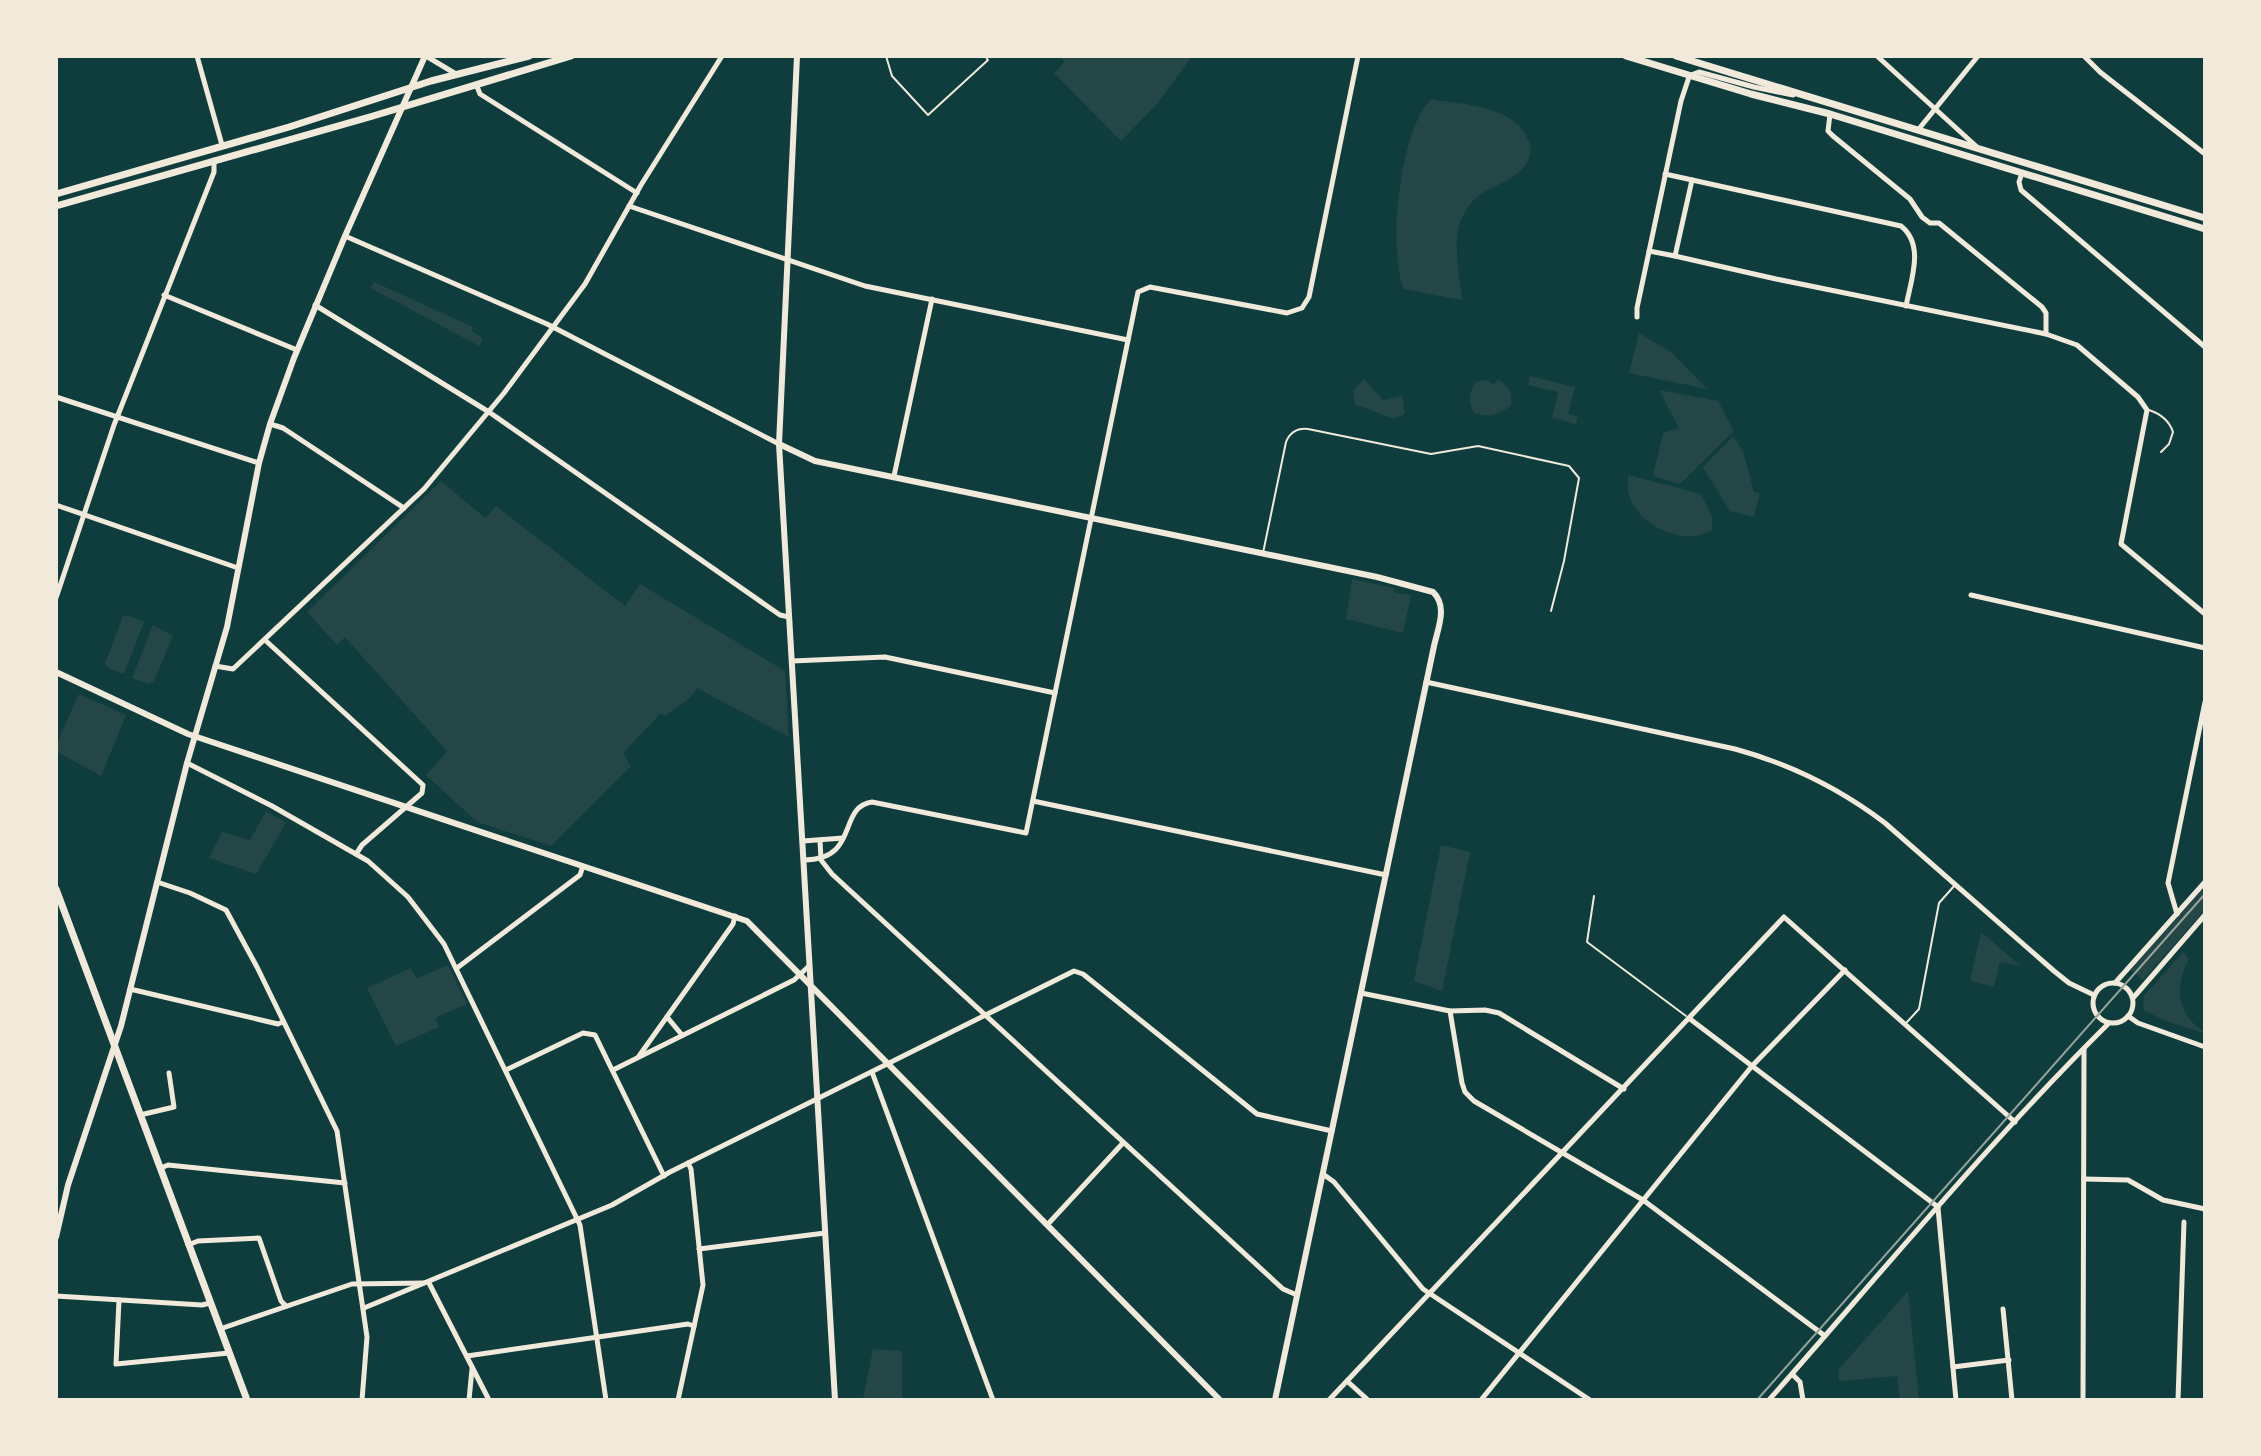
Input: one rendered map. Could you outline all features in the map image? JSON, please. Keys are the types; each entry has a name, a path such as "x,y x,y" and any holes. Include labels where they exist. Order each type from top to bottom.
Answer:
{"main road":[{"path":"56,194 289,127 410,87 529,56"},
{"path":"56,206 571,56"},
{"path":"1626,56 1689,77 1830,114 2205,229"},
{"path":"1678,57 2205,218"},
{"path":"56,889 247,1400"}],"street":[{"path":"197,56 222,145"},
{"path":"56,1237 83,1137 115,1046 194,736 227,627 259,463 270,424 315,305 426,56 457,75"},
{"path":"215,666 233,669 265,640 404,508 489,412 585,284 629,206 722,56"},
{"path":"797,56 779,444 835,1400"},
{"path":"804,860 821,860 831,855 844,837 854,811 863,803 1026,833 1136,299 1143,288 1150,287 1287,313 1295,313 1307,303 1358,56"},
{"path":"1877,56 1980,149"},
{"path":"1918,131 1978,56"},
{"path":"2084,56 2205,154"},
{"path":"1637,317 1665,174 1689,77 1686,64 1678,57"},
{"path":"1689,77 1699,72 1814,99"},
{"path":"476,84 480,94 637,193"},
{"path":"410,87 422,101"},
{"path":"1830,114 1828,131 1833,136 1910,199 1922,217 1930,223 1939,223 2042,307 2046,313 2046,334"},
{"path":"56,598 117,418 214,172 214,160"},
{"path":"2022,173 2019,182 2021,190 2205,347"},
{"path":"1665,174 1901,226 1909,232 1915,244 1906,306"},
{"path":"1675,256 1692,180"},
{"path":"629,206 865,286 1128,340"},
{"path":"345,236 554,328 815,461 1263,553 1395,582 1433,592 1440,598 1442,606 1275,1400"},
{"path":"1649,251 2034,331 2077,345 2138,397 2147,410 2121,544 2205,614"},
{"path":"164,295 297,350"},
{"path":"894,476 932,299"},
{"path":"315,305 489,412 780,615 789,617"},
{"path":"56,397 259,463"},
{"path":"270,424 283,428 404,508"},
{"path":"56,505 238,568"},
{"path":"1971,595 2205,648"},
{"path":"265,640 423,785 422,793 362,845 356,854"},
{"path":"792,661 885,657 1055,693"},
{"path":"56,672 194,736 750,922 1220,1400"},
{"path":"1426,682 1771,759 1836,789 1885,823 2069,983 2094,995"},
{"path":"2177,914 2168,883 2203,729 2205,702"},
{"path":"187,763 272,806 368,861 408,897 444,944 577,1220 606,1400"},
{"path":"1033,801 1386,875"},
{"path":"803,841 844,837"},
{"path":"820,840 821,860 832,874 1283,1289 1297,1295"},
{"path":"457,968 580,875 583,866"},
{"path":"157,882 226,910 337,1131 367,1337 362,1400"},
{"path":"2115,983 2205,882"},
{"path":"1769,1400 1938,1207 2084,1047 2109,1023 2120,1022 2128,1016 2132,999 2205,915"},
{"path":"639,1057 733,924 735,916"},
{"path":"1329,1400 1784,917 2015,1122"},
{"path":"613,1070 794,980 810,965"},
{"path":"1481,1400 1752,1066 1845,970"},
{"path":"364,1308 623,1200 688,1163 890,1064 911,1050 1067,972 1079,972 1257,1114 1332,1131"},
{"path":"2109,1023 2095,1012 2094,995 2103,985 2115,983 2127,989 2132,999"},
{"path":"130,989 278,1024 283,1022"},
{"path":"1361,993 1450,1011 1485,1010 1499,1013 1624,1089"},
{"path":"1450,1011 1462,1083 1468,1096 1643,1200 1825,1336"},
{"path":"2128,1016 2138,1023 2205,1047"},
{"path":"667,1017 682,1035"},
{"path":"1690,1019 1938,1207 1956,1400"},
{"path":"506,1070 587,1032 599,1040 664,1176"},
{"path":"2083,1400 2084,1047"},
{"path":"872,1072 993,1400"},
{"path":"140,1115 174,1107 169,1073"},
{"path":"1048,1224 1124,1143"},
{"path":"678,1400 703,1285 688,1163"},
{"path":"160,1168 168,1165 345,1183"},
{"path":"1323,1174 1334,1182 1423,1289 1590,1400"},
{"path":"2084,1179 2128,1180 2163,1200 2205,1209"},
{"path":"2178,1400 2184,1222"},
{"path":"699,1249 826,1233"},
{"path":"188,1245 198,1241 259,1238 281,1301 286,1306"},
{"path":"220,1329 352,1284 429,1283"},
{"path":"429,1283 489,1400"},
{"path":"56,1296 210,1303"},
{"path":"119,1300 116,1364 229,1353"},
{"path":"2003,1309 2012,1400"},
{"path":"467,1356 694,1326"},
{"path":"1953,1367 2009,1360"},
{"path":"469,1400 472,1366"},
{"path":"1792,1374 1800,1382 1803,1400"},
{"path":"1347,1381 1368,1400"}],"lane":[{"path":"886,56 892,76 928,115 988,60 985,56"},
{"path":"2147,410 2159,413 2173,432 2169,444 2161,452"},
{"path":"1263,553 1286,442 1298,429 1431,454 1478,446 1569,466 1579,478 1564,561 1551,611"},
{"path":"1905,1024 1919,1009 1939,903 1956,884"},
{"path":"1594,896 1587,942 1690,1019"}],"shaded area":[{"path":"1061,56 1192,56 1157,104 1121,141 1054,73 1064,62"},
{"path":"1432,99 1488,109 1513,120 1531,149 1530,157 1521,170 1481,194 1467,208 1461,220 1457,248 1462,300 1404,289 1399,272 1397,220 1405,161 1421,113"},
{"path":"374,282 473,327 471,331 483,338 479,346 371,288"},
{"path":"1639,333 1671,352 1707,389 1629,373"},
{"path":"1530,376 1575,387 1568,414 1578,417 1576,424 1552,418 1558,392 1528,385"},
{"path":"1364,379 1383,400 1402,396 1405,414 1394,419 1355,404 1353,390"},
{"path":"1498,379 1509,390 1511,405 1494,415 1474,413 1470,398 1475,382 1486,380 1494,385"},
{"path":"1659,390 1718,401 1734,431 1680,484 1653,476 1663,433 1679,428"},
{"path":"1733,436 1743,452 1754,492 1760,493 1754,517 1730,511 1703,467"},
{"path":"1629,475 1701,494 1712,517 1712,530 1683,536 1654,525 1641,516 1633,503 1628,490"},
{"path":"441,481 485,518 496,506 625,606 640,584 785,671 789,737 697,688 691,697 665,716 661,713 623,753 631,766 551,846 477,822 426,775 447,751 345,637 337,645 307,612"},
{"path":"1352,579 1411,595 1403,633 1346,619"},
{"path":"123,616 144,622 124,674 105,664"},
{"path":"153,625 173,636 154,681 149,684 132,678"},
{"path":"79,694 126,715 101,776 56,751"},
{"path":"266,811 286,823 256,874 209,858 222,832 250,840"},
{"path":"1441,845 1470,852 1442,991 1414,981"},
{"path":"2205,886 2205,910 2143,980 2131,970"},
{"path":"1981,932 2021,966 2000,962 1994,987 1970,981"},
{"path":"2183,952 2189,959 2182,975 2180,999 2191,1021 2205,1034 2143,1010 2144,996"},
{"path":"448,965 467,1004 435,1018 439,1027 396,1046 367,988 411,968 416,979"},
{"path":"1908,1291 1919,1400 1900,1400 1897,1376 1839,1381 1838,1370"},
{"path":"873,1349 902,1351 902,1400 863,1400"}],"tram line":[{"path":"1757,1400 2205,894"}]}
